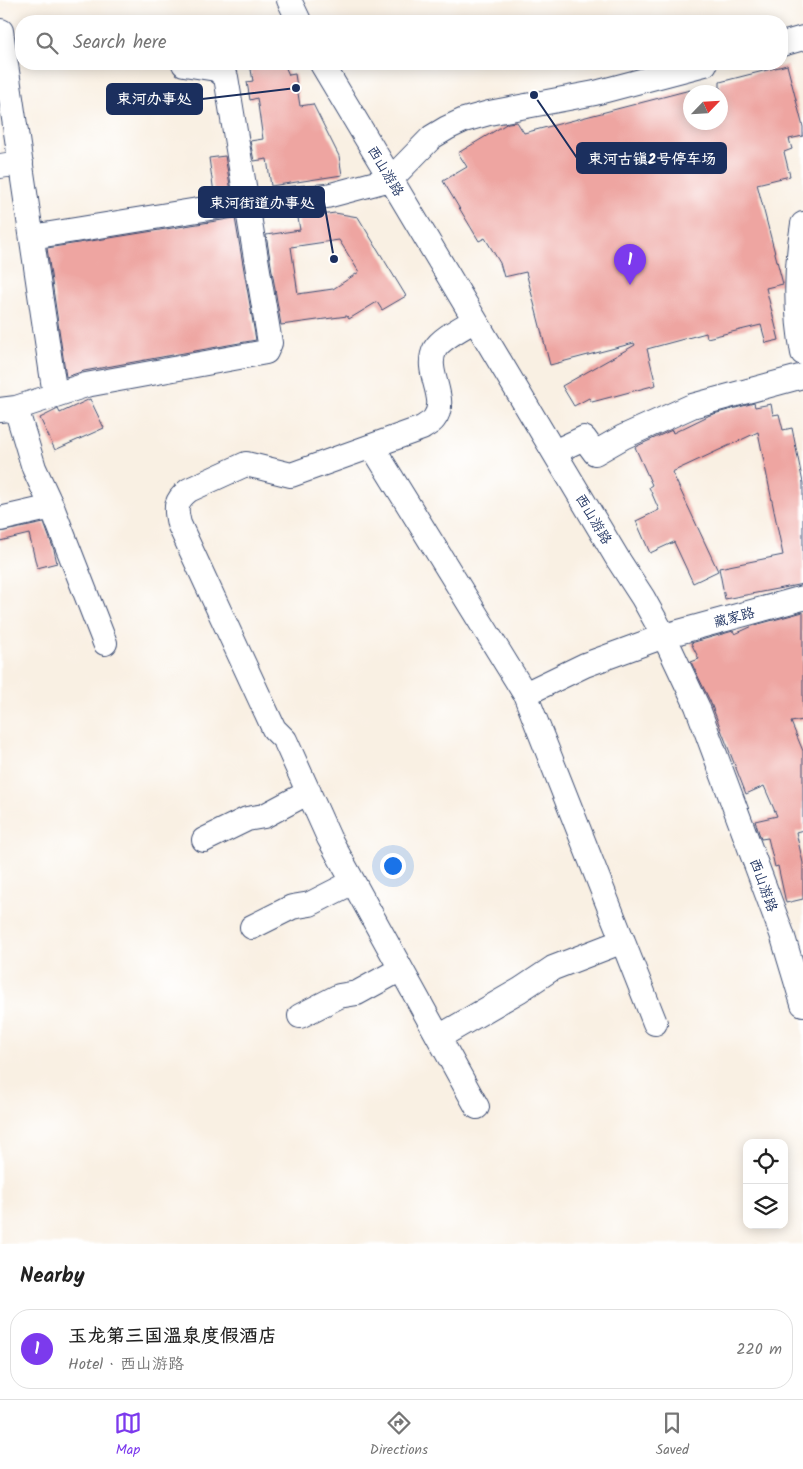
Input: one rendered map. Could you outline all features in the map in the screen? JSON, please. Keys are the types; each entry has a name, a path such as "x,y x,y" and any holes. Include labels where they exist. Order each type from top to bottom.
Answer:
{"street":[{"path":"289,0 296,15"},
{"path":"15,34 0,31 10,165 32,237 55,395"},
{"path":"788,42 803,38"},
{"path":"105,642 52,507 8,409 86,385 266,352 270,343 226,78 217,70"},
{"name":"西山游路","path":"326,70 664,636 697,706 782,934 803,1004"},
{"path":"32,237 247,202 327,196 391,179 432,137 464,120 489,113 595,93 682,70"},
{"path":"803,224 797,288 798,318 803,354"},
{"path":"475,320 440,342 434,349 431,364 440,404 438,413 433,421 422,428 291,475 246,464 189,490 176,504 176,513 183,533 274,729 285,740 329,838 477,1107"},
{"path":"554,452 584,438 595,453 624,437 692,406 803,376"},
{"path":"372,446 525,694 655,1023"},
{"path":"0,519 52,507"},
{"name":"藏家路","path":"525,694 585,665 664,636 803,598"},
{"path":"204,840 247,819 264,816 309,792"},
{"path":"252,927 292,906 310,904 353,882"},
{"path":"439,1037 520,990 553,968 623,941"},
{"path":"300,1016 340,996 357,993 401,969"}],"building":[{"path":"788,69 803,127 803,136 789,139 792,149 784,152 790,176 757,184 783,284 766,288 779,340 766,343 761,325 707,338 706,333 647,349 656,385 592,402 589,398 574,406 562,386 635,345 634,343 550,365 526,272 504,277 500,263 485,238 479,241 443,181 467,167 458,153 508,123 517,122 524,133 683,92 683,130 728,130 728,85 720,85 720,82 767,70"},
{"path":"251,70 287,70 289,75 295,74 300,106 313,104 339,156 342,175 271,186 267,159 254,161 250,141 263,139 257,98 250,100 247,82 253,81"},
{"path":"225,156 231,191 214,193 209,158"},
{"path":"335,213 358,217 406,296 382,310 377,302 349,319 347,316 281,325 266,235 300,230 298,218","holes":["339,240 359,272 333,289 298,294 291,247"]},
{"path":"235,218 256,340 84,371 66,377 47,248"},
{"path":"90,399 104,428 55,450 40,418 58,409 60,413"},
{"path":"754,403 755,407 771,404 773,415 779,414 783,430 792,428 803,483 803,584 725,599 719,568 783,555 758,432 672,472 718,571 693,583 674,542 650,553 636,521 659,510 649,487 652,485 635,447 672,430 673,433 710,415"},
{"path":"44,523 57,563 37,568 29,534 0,541 0,532"},
{"path":"803,612 803,720 791,722 803,751 803,830 796,832 803,863 803,899 786,903 778,866 775,867 768,838 761,839 755,821 777,816 764,786 746,794 710,701 691,662 699,659 691,643 733,631 735,634 755,625"}],"place":[{"name":"束河办事处","path":"296,88"},
{"name":"束河古镇2号停车场","path":"534,95"},
{"name":"束河街道办事处","path":"334,259"},
{"name":"玉龙第三国温泉度假酒店","path":"630,285"}]}
